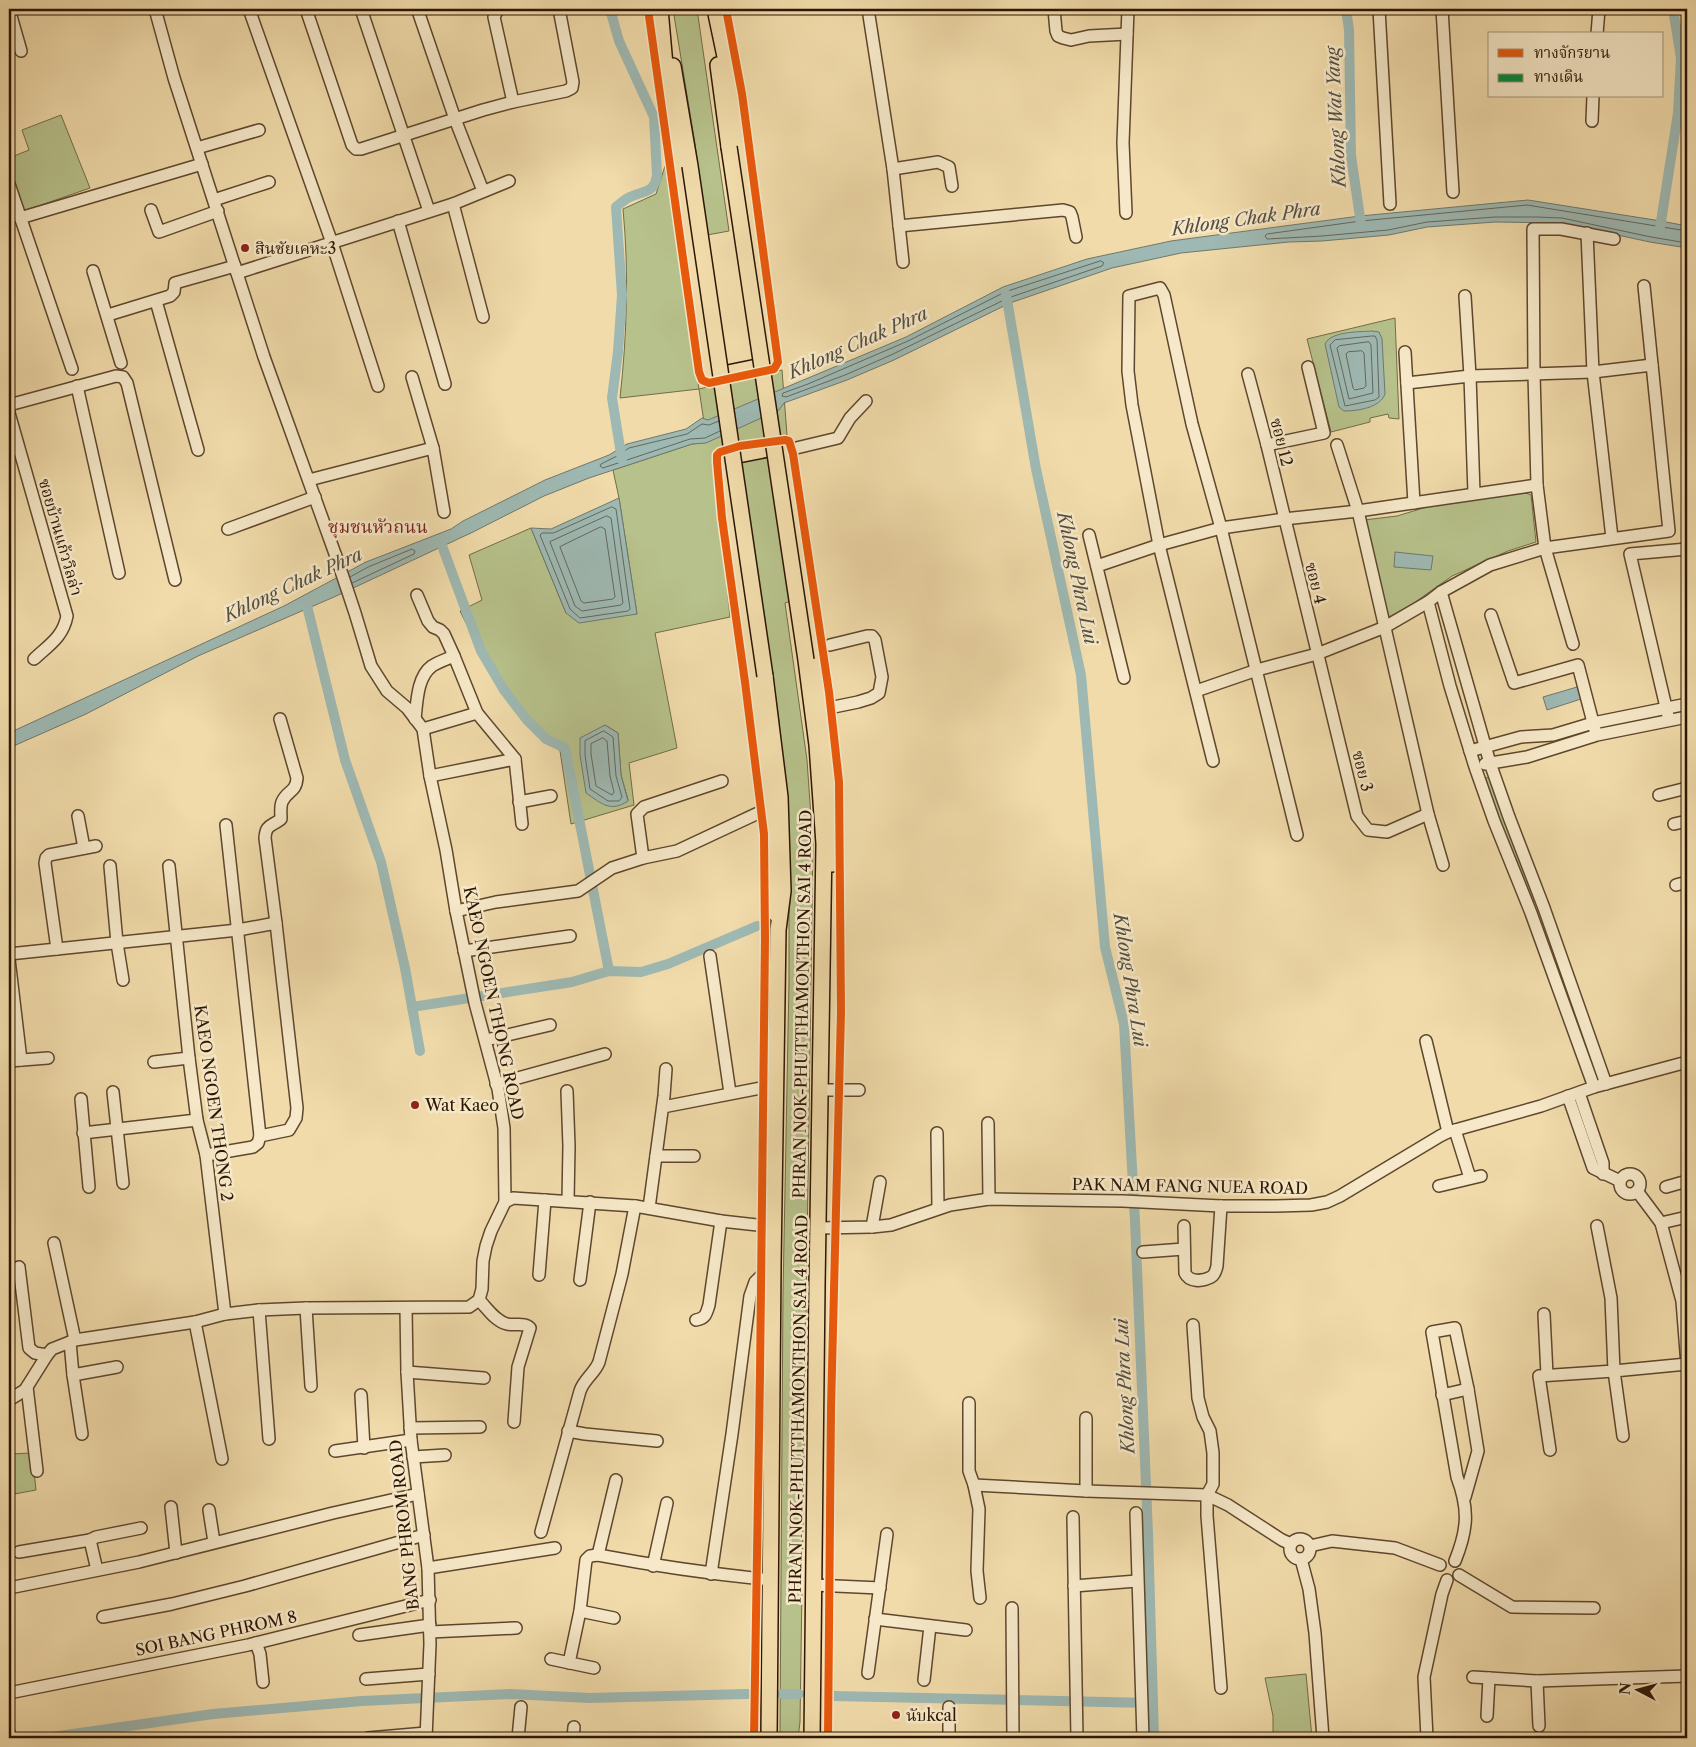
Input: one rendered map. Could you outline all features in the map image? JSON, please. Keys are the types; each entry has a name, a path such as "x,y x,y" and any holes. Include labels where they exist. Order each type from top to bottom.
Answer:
{"main road":[{"path":"662,9 671,133 704,366 708,372 724,375 763,365 770,358 771,349 736,110 715,9"},
{"name":"PHRAN NOK-PHUTTHAMONTHON SAI 4 ROAD","path":"662,9 690,166 765,676 780,797 784,891 778,930 769,1738"},
{"name":"PHRAN NOK-PHUTTHAMONTHON SAI 4 ROAD","path":"710,9 806,660 821,792 824,896 812,1738"},
{"path":"778,930 772,894 769,808 722,468 724,461 728,457 778,447 788,453 791,466 832,770 836,830 832,870 824,896"},
{"path":"801,1738 813,1705"},
{"path":"769,1716 776,1738"}],"street":[{"path":"9,9 21,51"},
{"name":"KAEO NGOEN THONG ROAD","path":"155,9 174,78 264,357 356,613 371,666 387,692 407,708 423,729 430,776 446,850 464,951 496,1084 504,1128 505,1202 486,1246 483,1261 482,1289 479,1300"},
{"path":"250,9 332,243 378,386"},
{"path":"306,9 352,145 356,149 361,150 455,119 513,102 566,91 572,88 573,82 559,9"},
{"path":"361,9 429,211"},
{"path":"498,9 494,17 513,102"},
{"path":"868,9 893,169 903,262"},
{"path":"1054,9 1056,31 1058,36 1062,38 1071,40 1089,36 1127,34"},
{"path":"1126,213 1124,143 1128,9"},
{"path":"1379,9 1390,204"},
{"path":"1442,9 1453,192"},
{"path":"1598,32 1599,9"},
{"path":"418,11 455,119 483,191"},
{"path":"1592,121 1594,98"},
{"path":"197,148 259,130"},
{"path":"893,169 938,162 949,167 952,186"},
{"path":"20,218 202,164"},
{"path":"108,314 156,301 173,294 175,283 332,243 453,204 508,181"},
{"path":"214,200 269,182"},
{"path":"9,184 72,369"},
{"path":"453,204 483,317"},
{"path":"151,210 159,232 218,211"},
{"path":"899,226 1063,210 1070,212 1076,237"},
{"path":"398,221 445,384"},
{"path":"1573,644 1545,548 1537,485 1533,229 1560,229 1614,239"},
{"path":"1587,233 1593,372 1612,538"},
{"path":"93,270 108,314 121,363"},
{"path":"1196,691 1257,670 1317,654 1385,627 1428,602 1441,592 1490,565 1545,548 1669,531 1644,286"},
{"path":"1213,761 1159,545 1132,405 1128,371 1129,296 1160,288 1164,295 1192,424 1221,528 1298,835"},
{"path":"1465,296 1474,494"},
{"path":"156,301 198,450"},
{"path":"1405,352 1414,503"},
{"path":"1407,383 1470,376 1593,372 1652,365"},
{"path":"1267,445 1324,433 1308,367"},
{"name":"ซอย 12","path":"1248,374 1284,519"},
{"path":"9,406 77,386 116,376 122,377 127,383 175,580"},
{"path":"412,378 433,448 444,512"},
{"path":"77,386 119,573"},
{"path":"784,449 792,450 838,438 850,418 866,401"},
{"name":"ซอยบ้านแก้ววิลล่า","path":"9,413 67,616 65,625 58,638 34,659"},
{"path":"1337,445 1358,511 1428,814 1444,865"},
{"path":"308,480 433,448"},
{"path":"1096,566 1159,545 1221,528 1358,511 1537,485"},
{"path":"228,529 315,498"},
{"name":"ซอย 4","path":"1284,519 1317,654"},
{"path":"1088,535 1124,678"},
{"path":"1669,720 1630,554 1687,549"},
{"path":"1441,592 1490,763 1508,817 1544,908 1606,1084"},
{"path":"417,594 432,627 444,634 478,713 515,759 522,824"},
{"path":"1428,602 1450,686 1494,822 1532,913 1594,1087"},
{"path":"1491,615 1514,683 1578,664 1597,735"},
{"path":"824,709 871,698 879,694 882,676 872,636 830,645"},
{"name":"ซอย 3","path":"1317,654 1357,816 1368,830 1387,832 1428,814"},
{"path":"415,718 422,677 432,666 454,656"},
{"path":"1470,751 1521,737 1553,735 1593,723 1687,704"},
{"path":"423,729 478,713"},
{"path":"1475,766 1527,757 1597,735 1687,717"},
{"path":"260,1136 289,1130 296,1118 297,1108 265,838 265,831 269,826 281,819 283,799 294,790 297,778 280,719"},
{"path":"1553,735 1556,747"},
{"path":"430,776 515,759"},
{"path":"643,858 638,814 644,807 722,781"},
{"path":"1659,795 1687,788"},
{"path":"519,802 551,796"},
{"path":"456,911 496,902 578,892 612,868 643,858 677,851 769,808"},
{"path":"57,950 45,863 49,855 90,847 78,816"},
{"path":"1674,824 1687,821"},
{"path":"206,1155 253,1147 258,1143 260,1136 226,826"},
{"path":"110,866 117,943 123,980"},
{"name":"KAEO NGOEN THONG 2","path":"169,866 189,1058 197,1120 206,1155 225,1314"},
{"path":"1532,913 1544,908"},
{"path":"9,954 238,930 276,923"},
{"path":"464,951 570,936"},
{"path":"710,956 730,1093"},
{"path":"9,959 15,1061 48,1058"},
{"path":"486,1040 550,1025"},
{"path":"1426,1041 1452,1131 1475,1177 1439,1186"},
{"path":"496,1084 605,1054"},
{"path":"154,1062 189,1058"},
{"name":"PAK NAM FANG NUEA ROAD","path":"818,1228 891,1225 938,1208 989,1199 1138,1201 1220,1206 1311,1205 1327,1202 1440,1136 1452,1131 1594,1087 1687,1062"},
{"path":"649,1208 663,1107 666,1069"},
{"path":"663,1107 776,1085"},
{"path":"567,1090 568,1201"},
{"path":"821,1090 859,1090"},
{"path":"114,1092 123,1183"},
{"path":"1550,1450 1539,1376 1687,1364 1682,1301 1661,1223 1637,1191 1640,1181 1633,1174 1623,1175 1620,1181 1603,1174 1603,1163 1574,1094"},
{"path":"81,1099 88,1188"},
{"path":"83,1133 197,1120"},
{"path":"988,1123 989,1199"},
{"path":"937,1133 938,1208"},
{"path":"656,1156 694,1156"},
{"path":"1666,1187 1687,1181"},
{"path":"872,1227 880,1182"},
{"path":"505,1202 513,1198 635,1206 775,1227"},
{"path":"539,1274 545,1200"},
{"path":"580,1280 590,1202"},
{"path":"541,1532 582,1384 600,1362 622,1274 635,1206"},
{"path":"1184,1226 1185,1273 1187,1278 1193,1281 1211,1277 1216,1273 1220,1206"},
{"path":"1661,1223 1687,1217"},
{"path":"696,1320 703,1319 706,1316 709,1305 721,1220"},
{"path":"1597,1226 1611,1298 1614,1371 1623,1436"},
{"path":"54,1243 72,1341 73,1375 82,1434"},
{"path":"1143,1252 1184,1249"},
{"path":"711,1574 750,1296 755,1282 773,1264"},
{"path":"19,1267 29,1348 35,1353 47,1355"},
{"path":"9,1400 25,1390 52,1349 72,1341 194,1322 225,1314 259,1310 306,1308 463,1308 470,1307 479,1300 499,1321 506,1324 525,1325 530,1328 518,1367 514,1422"},
{"path":"306,1308 311,1386"},
{"name":"BANG PHROM ROAD","path":"406,1308 410,1428 428,1568 430,1600 426,1735"},
{"path":"259,1310 270,1438"},
{"path":"1544,1314 1547,1375"},
{"path":"194,1322 222,1459"},
{"path":"1193,1325 1198,1398 1203,1417 1210,1431 1213,1453 1213,1484 1207,1495 1221,1688"},
{"path":"1455,1561 1464,1532 1465,1497 1478,1451 1468,1389 1455,1328 1432,1332 1457,1477 1465,1497"},
{"path":"73,1375 117,1367"},
{"path":"407,1372 484,1378"},
{"path":"27,1387 37,1471"},
{"path":"1442,1395 1468,1389"},
{"path":"361,1395 364,1448"},
{"path":"970,1404 968,1471 974,1485 979,1508 977,1571 980,1598"},
{"path":"1086,1418 1086,1491"},
{"path":"410,1428 480,1427"},
{"path":"568,1431 657,1441"},
{"path":"335,1451 411,1440"},
{"path":"413,1457 445,1455"},
{"path":"598,1555 616,1480"},
{"path":"974,1485 1207,1495 1228,1505 1291,1544"},
{"path":"9,1588 176,1553 214,1542 418,1494"},
{"path":"653,1566 668,1503"},
{"path":"171,1507 176,1553"},
{"path":"209,1510 214,1542"},
{"path":"1136,1513 1143,1738"},
{"path":"1073,1517 1077,1738"},
{"path":"19,1552 90,1540 96,1537 141,1528"},
{"path":"868,1674 887,1534"},
{"path":"103,1616 172,1604 236,1588 424,1535"},
{"path":"1291,1544 1296,1540 1302,1539 1308,1542 1310,1546 1309,1554 1301,1559"},
{"path":"90,1540 96,1570"},
{"path":"1310,1546 1332,1541 1395,1548 1440,1565"},
{"path":"1291,1544 1292,1554 1301,1559 1309,1588 1315,1632 1322,1738"},
{"path":"428,1568 555,1548"},
{"path":"569,1663 580,1611 586,1560 590,1556 598,1555 653,1566 771,1580"},
{"path":"1445,1560 1455,1561 1459,1566 1459,1575 1453,1580 1447,1580 1440,1574 1440,1565 1445,1560"},
{"path":"1459,1575 1512,1608 1594,1608"},
{"path":"1426,1738 1424,1677 1440,1600 1447,1580"},
{"path":"1074,1586 1137,1581"},
{"path":"814,1585 880,1588"},
{"name":"SOI BANG PHROM 8","path":"9,1693 256,1643 430,1600"},
{"path":"1012,1608 1013,1738"},
{"path":"580,1611 614,1618"},
{"path":"875,1619 966,1630"},
{"path":"924,1680 930,1626"},
{"path":"359,1635 430,1629 516,1628"},
{"path":"256,1643 260,1654 263,1682"},
{"path":"551,1659 594,1668"},
{"path":"366,1679 429,1674"},
{"path":"1473,1677 1538,1681 1687,1676"},
{"path":"1487,1716 1489,1678"},
{"path":"1538,1681 1539,1726"},
{"path":"518,1738 521,1707"},
{"path":"948,1707 950,1738"},
{"path":"368,1738 426,1735"}],"green space":[{"path":"673,9 697,9 729,231 707,235 695,144"},
{"path":"61,115 90,188 24,211 9,158 29,150 22,130"},
{"path":"665,166 699,389 620,398 626,304 626,256 623,209 656,194"},
{"path":"1395,318 1399,419 1389,418 1388,414 1370,418 1370,422 1331,432 1307,339"},
{"path":"782,370 787,435 780,437 804,597 785,603 807,760 813,845 800,1722 798,1738 780,1738 783,1294 789,983 789,879 779,721 764,613 725,456 714,459 730,617 655,633 677,748 629,763 634,805 571,824 560,751 501,693 460,611 482,600 469,555 531,528 566,613 637,614 613,470 692,444 707,442 699,389","holes":["605,725 618,733 621,775 628,800"]},
{"path":"1523,492 1531,495 1536,542 1508,551 1452,576 1411,605 1387,618 1364,520 1397,516 1430,506"},
{"path":"1491,777 1538,899 1530,903 1481,779"},
{"path":"32,1453 36,1490 9,1495 9,1454"},
{"path":"1306,1674 1312,1738 1273,1738 1273,1716 1265,1678"}],"water":[{"path":"1528,200 1687,226 1687,248 1561,223 1495,222 1427,227 1389,235 1289,242 1181,253 1112,268 1010,303 894,360 847,380 784,403 779,410 706,443 692,444 589,478 544,496 473,532 334,597 198,656 86,714 9,748 9,733 284,606 366,562 451,529 463,521 545,480 609,455 627,444 686,429 702,418 708,420 906,337 1003,287 1087,259 1171,241 1360,216"},
{"path":"1379,332 1382,339 1385,394 1373,406 1344,411 1339,407 1325,344 1328,340 1339,334"},
{"path":"619,498 637,614 579,623 566,613 531,528 551,529"},
{"path":"1395,552 1433,556 1431,570 1394,567"},
{"path":"1577,687 1581,699 1547,710 1543,697"},
{"path":"605,725 618,733 621,775 628,801 622,805 606,805 586,793 580,755 580,738"}],"waterway":[{"path":"610,9 619,41 654,117 657,175 656,181 651,188 628,198 616,207 622,295 618,352 612,398 622,460"},
{"name":"Khlong Wat Yang","path":"1346,9 1349,30 1351,156 1361,224"},
{"path":"1660,228 1678,113 1681,58 1673,9"},
{"name":"Khlong Phra Lui","path":"1006,294 1036,469 1081,675 1105,947 1124,1024 1135,1221 1148,1533 1154,1738"},
{"path":"441,543 481,651 504,690 527,720 546,739 565,748 609,971"},
{"path":"306,602 345,760 381,862 405,968 420,1051"},
{"path":"412,1007 572,982 609,971 641,972 668,964 757,926"},
{"path":"45,1738 213,1714 362,1701 511,1694 589,1698 747,1694"},
{"path":"782,1694 799,1694"},
{"path":"833,1696 1150,1703"}],"marked path":[{"path":"9,1712 14,1738"}],"cycle path":[{"path":"648,9 699,372 702,380 709,383 774,369 778,362 742,94 726,9"},
{"path":"754,1738 765,939 764,834 722,518 717,455 720,452 740,446 785,440 789,441 793,454 829,692 839,782 841,1012 831,1408 828,1738"}],"place":[{"name":"สินชัยเคหะ3","path":"245,248"},
{"name":"Wat Kaeo","path":"415,1105"},
{"name":"นับkcal","path":"896,1715"}],"district":[{"name":"ชุมชนหัวถนน","path":"378,527"}],"water label":[{"name":"Khlong Chak Phra","path":"1246,219"},
{"name":"Khlong Chak Phra","path":"858,343"},
{"name":"Khlong Chak Phra","path":"293,585"}]}
